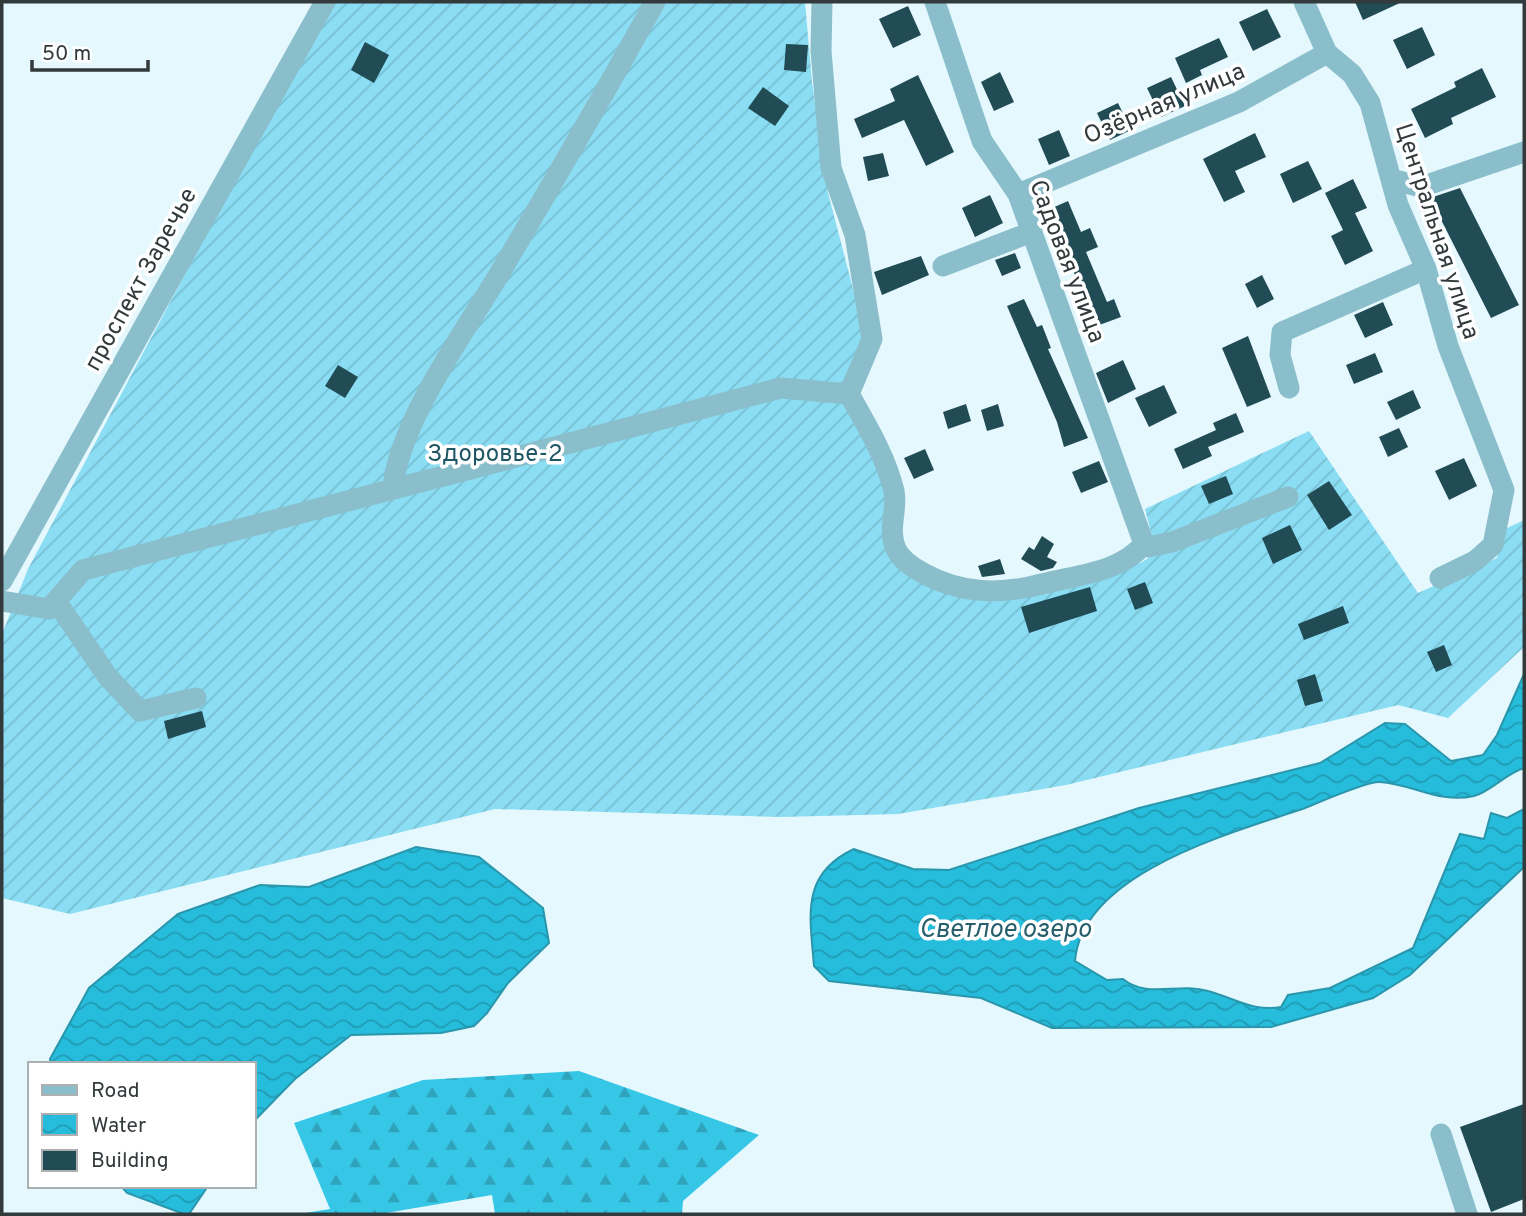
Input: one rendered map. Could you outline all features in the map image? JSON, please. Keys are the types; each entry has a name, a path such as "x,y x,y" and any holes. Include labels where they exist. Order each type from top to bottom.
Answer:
{"street":[{"name":"проспект Заречье","path":"2,581 325,2"},
{"path":"394,489 395,466 434,386 655,2"},
{"path":"822,2 821,51 831,168 855,235 872,339 849,394"},
{"name":"Садовая улица","path":"935,2 982,141 1017,194 1144,544"},
{"name":"Центральная улица","path":"1304,2 1328,53 1352,74 1370,103 1391,179 1426,269 1448,346 1504,489 1493,545 1475,561 1440,578"},
{"name":"Озёрная улица","path":"1017,194 1239,102 1328,53"},
{"path":"1391,179 1421,187 1524,152"},
{"path":"943,266 1031,232"},
{"path":"1289,388 1280,355 1282,332 1426,269"},
{"path":"2,601 49,608 83,570 781,388 849,394"},
{"path":"849,394 873,437 894,492 891,531 896,551 909,566 946,586 984,593 1024,589 1097,572 1134,557 1144,544 1148,547 1172,541 1288,497"},
{"path":"56,601 108,677 140,711 196,698"},
{"path":"1441,1134 1467,1214"}],"green space":[{"name":"Здоровье-2","path":"330,2 805,2 812,82 828,193 867,342 848,385 888,492 909,572 1043,593 1142,562 1156,553 1145,509 1309,431 1418,593 1497,558 1501,531 1524,520 1524,647 1448,718 1398,705 1066,785 898,814 781,817 495,809 70,914 2,898 2,634 28,569"},
{"path":"579,1071 759,1135 683,1201 682,1214 495,1214 492,1195 380,1214 299,1214 330,1209 294,1123 423,1080"}],"water":[{"name":"Светлое озеро","path":"1524,674 1524,768 1480,794 1461,798 1374,783 1203,843 1132,880 1104,903 1084,930 1075,961 1107,980 1123,979 1142,988 1197,989 1261,1008 1281,1007 1288,995 1330,988 1413,948 1460,834 1484,839 1491,813 1507,818 1524,809 1524,867 1410,975 1373,998 1271,1027 1052,1028 981,998 829,981 814,966 812,898 824,871 854,849 913,869 949,870 1139,808 1320,763 1385,723 1405,724 1451,761 1483,755 1497,735"},
{"path":"416,847 479,857 543,908 549,943 508,983 487,1013 474,1026 441,1033 351,1035 295,1079 256,1119 256,1062 51,1062 89,988 178,914 260,885 309,887"},
{"path":"123,1188 207,1188 189,1214 127,1193"}],"building":[{"path":"1355,2 1402,2 1363,20"},
{"path":"908,6 921,35 893,48 879,19"},
{"path":"1267,9 1281,37 1253,51 1239,22"},
{"path":"1422,27 1435,55 1407,69 1393,40"},
{"path":"1219,38 1228,57 1200,70 1202,75 1186,83 1175,58"},
{"path":"365,42 389,55 374,83 351,70"},
{"path":"786,44 808,45 806,72 784,70"},
{"path":"1482,68 1496,97 1451,118 1453,124 1425,138 1411,109 1456,87 1454,82"},
{"path":"1000,72 1014,102 994,111 981,82"},
{"path":"918,75 954,152 926,166 904,120 862,138 854,119 895,101 890,89"},
{"path":"1171,77 1185,106 1161,117 1147,88"},
{"path":"763,87 789,106 775,126 748,108"},
{"path":"1118,103 1131,130 1110,140 1097,113"},
{"path":"1059,130 1070,156 1049,165 1038,139"},
{"path":"1255,133 1266,157 1235,171 1245,192 1224,202 1203,159"},
{"path":"883,153 889,176 868,181 863,157"},
{"path":"1308,161 1322,189 1293,203 1280,174"},
{"path":"1353,179 1367,208 1355,213 1373,251 1345,265 1331,236 1343,230 1325,193"},
{"path":"1460,188 1519,305 1491,318 1430,198"},
{"path":"990,195 1003,223 975,237 962,208"},
{"path":"1068,201 1081,232 1090,228 1098,247 1086,252 1107,302 1114,299 1121,317 1094,327 1069,259 1065,260 1043,212"},
{"path":"1015,253 1021,268 1002,276 995,260"},
{"path":"921,256 929,275 882,295 874,272"},
{"path":"1262,275 1274,299 1257,308 1245,284"},
{"path":"1024,299 1037,327 1042,325 1051,348 1048,349 1088,438 1064,447 1057,422 1007,306"},
{"path":"1383,302 1393,325 1365,338 1354,315"},
{"path":"1248,336 1271,397 1247,407 1222,348"},
{"path":"1375,353 1383,372 1354,384 1346,365"},
{"path":"1123,360 1136,389 1108,403 1096,373"},
{"path":"338,365 358,377 345,398 325,386"},
{"path":"1164,385 1177,413 1149,427 1135,398"},
{"path":"1413,390 1421,408 1396,420 1387,402"},
{"path":"966,404 971,421 948,429 943,412"},
{"path":"998,404 1004,426 987,431 981,410"},
{"path":"1236,413 1244,432 1208,447 1212,456 1183,469 1174,449 1216,430 1213,423"},
{"path":"1399,428 1408,447 1388,457 1379,437"},
{"path":"925,449 934,470 914,479 904,458"},
{"path":"1464,458 1477,486 1449,500 1435,471"},
{"path":"1099,461 1108,482 1081,493 1072,472"},
{"path":"1226,476 1233,494 1209,504 1201,486"},
{"path":"1329,481 1352,515 1329,530 1307,495"},
{"path":"1290,525 1302,550 1273,564 1262,538"},
{"path":"1042,536 1054,544 1047,557 1057,562 1053,568 1041,571 1021,559 1029,547 1034,550"},
{"path":"1000,559 1005,574 982,577 978,566"},
{"path":"1145,582 1153,603 1135,610 1127,589"},
{"path":"1090,587 1097,611 1029,633 1021,607"},
{"path":"1343,606 1349,623 1304,640 1298,624"},
{"path":"1444,645 1452,665 1436,672 1427,652"},
{"path":"1315,674 1323,701 1305,706 1297,680"},
{"path":"202,711 206,727 168,739 164,721"},
{"path":"1524,1104 1524,1199 1491,1212 1460,1127"}]}
